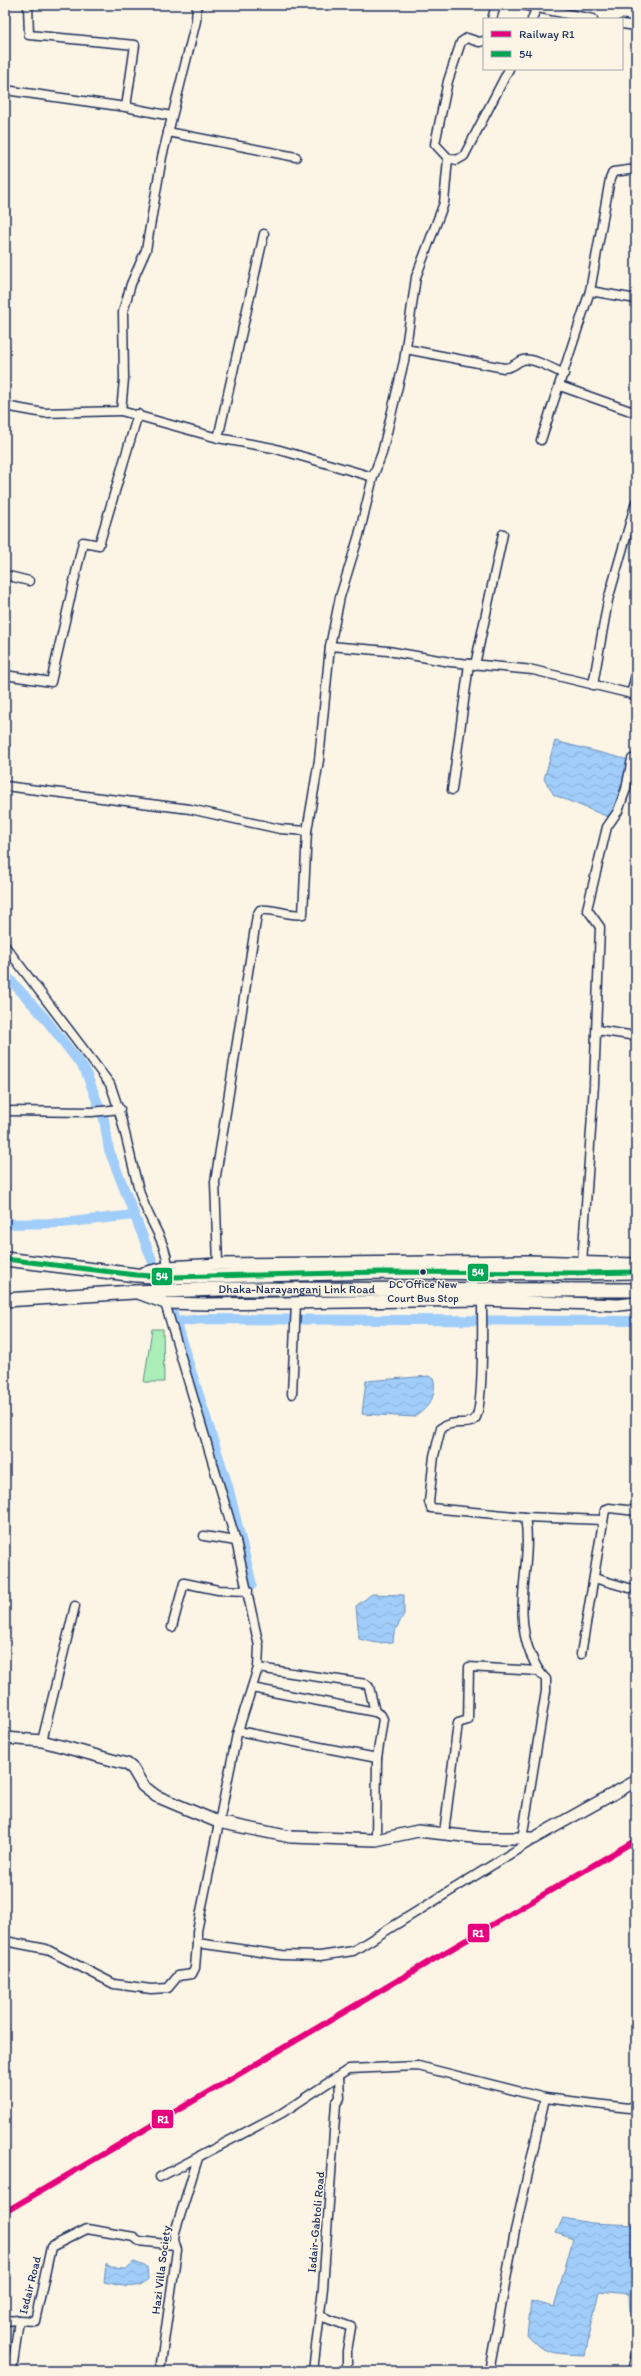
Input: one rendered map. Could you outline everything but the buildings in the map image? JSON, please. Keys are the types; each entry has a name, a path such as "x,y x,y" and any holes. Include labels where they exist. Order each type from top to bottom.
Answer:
{"main road":[{"name":"Dhaka-Narayanganj Link Road","path":"7,1262 136,1275 172,1276 380,1272 582,1274 636,1272"},
{"name":"Dhaka-Narayanganj Link Road","path":"5,1300 134,1292 281,1289 618,1292 636,1290"}],"street":[{"path":"28,5 29,35 135,45 126,107"},
{"path":"121,411 124,379 123,312 131,284 146,250 162,156 196,21 197,5"},
{"path":"492,18 496,5"},
{"path":"522,5 587,18"},
{"path":"532,18 536,9"},
{"path":"623,24 636,26"},
{"path":"483,41 479,42 464,39 448,81 435,144 448,158 457,160 464,156 508,70"},
{"path":"5,90 126,107 171,116"},
{"path":"168,132 296,157"},
{"path":"218,1264 215,1182 257,915 260,910 267,909 297,916 303,914 307,830 319,760 330,646 340,597 359,535 373,477 382,453 406,349 416,277 444,203 448,158"},
{"path":"541,440 564,374 590,291 613,172 636,169"},
{"path":"218,438 264,234"},
{"path":"590,291 636,299"},
{"path":"406,349 504,368 513,368 522,360 529,359 564,374"},
{"path":"560,386 636,413"},
{"path":"5,406 44,413 121,411 138,414 218,438 272,448 373,477"},
{"path":"5,675 51,682 83,542 99,546 138,414"},
{"path":"593,685 608,600 636,502"},
{"path":"452,790 472,664 502,534"},
{"path":"5,575 29,581"},
{"path":"330,646 388,650 472,664 533,670 633,695 636,675"},
{"path":"582,1264 597,1030 600,927 587,909 608,827 618,811 626,789 632,759"},
{"path":"5,786 190,809 280,829 307,830"},
{"path":"5,946 110,1084 119,1109 140,1194 167,1255 168,1267"},
{"path":"597,1030 636,1036"},
{"path":"5,1111 92,1112 119,1109"},
{"path":"136,1275 168,1267 218,1264 529,1261 582,1264 636,1264"},
{"path":"134,1292 165,1303 296,1307 619,1305 636,1303"},
{"path":"5,1941 46,1949 114,1984 151,1990 168,1988 178,1976 192,1974 196,1968 198,1925 218,1822 238,1731 258,1668 259,1646 236,1542 165,1303"},
{"path":"482,1306 482,1371 476,1418 469,1423 448,1423 441,1428 434,1456 429,1502 431,1508 525,1517 603,1520"},
{"path":"292,1394 296,1307"},
{"path":"581,1654 603,1520 607,1508 636,1511"},
{"path":"522,1839 546,1691 546,1679 538,1672 524,1636 522,1606 528,1537 525,1517"},
{"path":"204,1536 236,1542"},
{"path":"594,1578 629,1588"},
{"path":"172,1627 184,1583 218,1590 248,1591"},
{"path":"42,1741 75,1606"},
{"path":"444,1833 458,1723 468,1720 469,1667 538,1672"},
{"path":"258,1668 366,1684 369,1687 375,1712"},
{"path":"252,1688 375,1712 381,1715 383,1719 377,1758 376,1840"},
{"path":"238,1731 377,1758"},
{"path":"5,1738 42,1741 127,1764 133,1769 143,1786 156,1796 218,1822 290,1837 376,1840 418,1831 482,1838 522,1839 538,1837"},
{"path":"197,1943 282,1955 320,1956 353,1951 538,1837 636,1782"},
{"path":"160,2177 282,2113 349,2069 418,2066 544,2098 629,2108 636,2105"},
{"name":"Isdair-Gabtoli Road","path":"313,2371 320,2316 336,2103 340,2098 339,2076"},
{"path":"489,2371 515,2231 544,2098"},
{"name":"Hazi Villa Society","path":"162,2363 177,2250 175,2245 175,2232 198,2158"},
{"name":"Isdair Road","path":"12,2371 19,2320 35,2321 51,2247 83,2229 134,2238 139,2241 175,2245"},
{"path":"320,2316 351,2327 347,2351 347,2371"},
{"path":"5,2320 19,2320"},
{"path":"632,2371 636,2354"}],"green space":[{"path":"152,1329 163,1329 164,1382 144,1382"}],"water":[{"path":"555,741 629,760 611,818 554,795 544,779"},
{"path":"429,1376 434,1380 433,1397 428,1405 415,1417 362,1414 366,1381"},
{"path":"372,1594 404,1595 404,1614 394,1633 393,1642 377,1643 359,1639 356,1606"},
{"path":"563,2218 591,2223 636,2225 636,2312 630,2311 629,2294 599,2291 585,2355 560,2354 546,2350 533,2342 527,2335 531,2301 554,2307 573,2239 556,2233"},
{"path":"134,2262 147,2267 148,2279 144,2283 133,2286 122,2286 104,2282 106,2264 111,2267 127,2268"},
{"path":"204,2365 243,2371 194,2371 195,2368"}],"waterway":[{"path":"5,974 44,1017 85,1070 104,1119 109,1150 154,1265"},
{"path":"5,1224 62,1223 134,1215"},
{"path":"171,1308 228,1486 252,1585"},
{"path":"176,1322 202,1319 636,1321"}],"rail line":[{"name":"R1","path":"5,2212 636,1840"}],"transit line":[{"name":"54","path":"5,1259 136,1275 172,1277 380,1272 636,1272"}],"place":[{"name":"DC Office New Court Bus Stop","path":"423,1272"}]}
